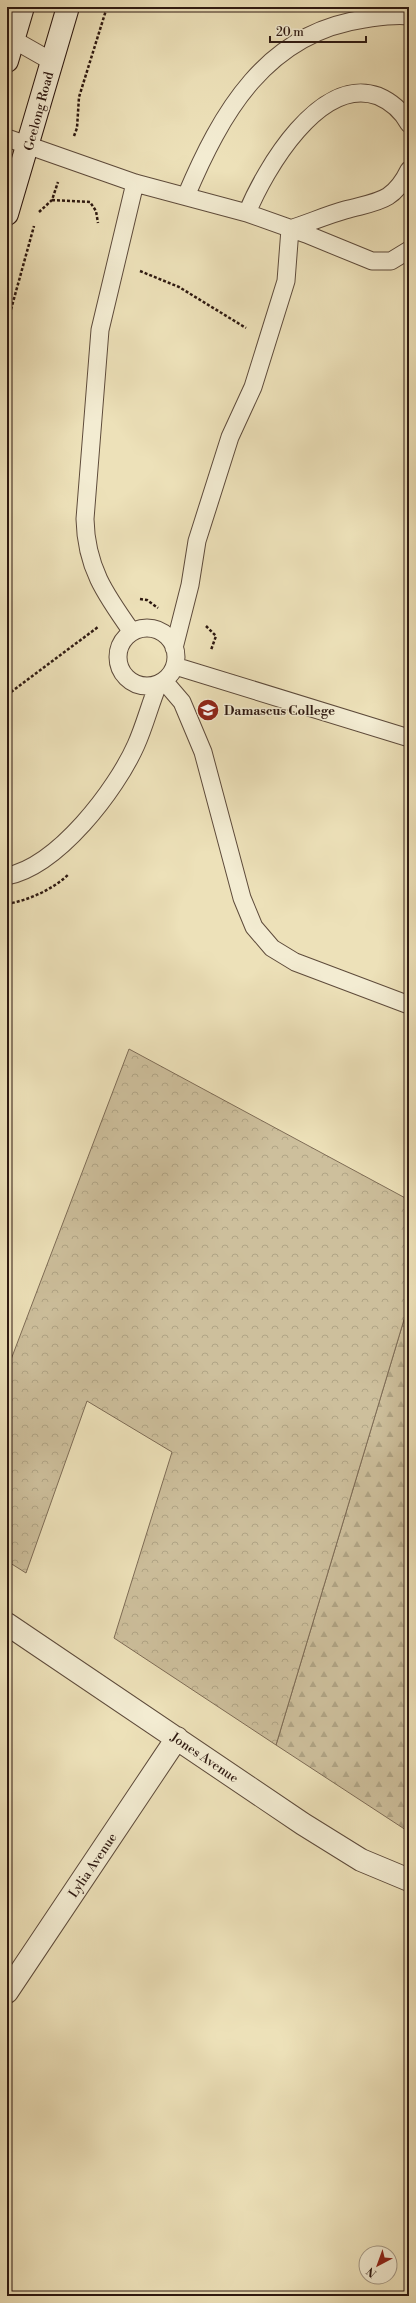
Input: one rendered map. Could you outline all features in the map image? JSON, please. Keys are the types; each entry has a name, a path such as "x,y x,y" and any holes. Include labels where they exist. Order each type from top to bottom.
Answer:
{"street":[{"path":"7,61 8,37 23,7"},
{"name":"Geelong Road","path":"7,214 68,7"},
{"name":"Jones Avenue","path":"7,1624 361,1860 409,1880"},
{"name":"Lylia Avenue","path":"7,1992 176,1738"}],"lane":[{"path":"186,196 204,154 229,112 252,81 279,53 308,35 332,26 390,16 409,16"},
{"path":"8,37 51,61"},
{"path":"247,213 263,179 292,138 314,114 338,98 355,92 383,98 397,108 409,124"},
{"path":"7,138 135,183 247,213 379,262 397,258 409,250"},
{"path":"290,228 346,210 384,200 400,187 409,170"},
{"path":"132,632 102,588 93,569 86,542 85,529 100,330 135,183"},
{"path":"7,876 32,866 55,849 102,799 124,769 161,683 175,666 174,648 190,585 197,541 228,441 249,399 286,281 290,228"},
{"path":"174,648 172,643 161,631 146,628 132,632 122,642 119,650 120,667 127,678 138,685 161,683 182,702 203,752 242,898 254,927 272,948 289,959 310,969 409,1005"},
{"path":"175,666 409,738"}],"path":[{"path":"77,128 79,97 106,7"},
{"path":"37,216 39,211 52,200 90,202 96,211 97,230"},
{"path":"7,324 35,222"},
{"path":"115,265 136,269 179,287 240,325 269,336"}],"green space":[{"path":"129,1049 409,1200 409,1303 276,1745 114,1638 172,1452 87,1401 26,1573 7,1561 7,1370"},
{"path":"409,1303 409,1832 276,1745"}],"place":[{"name":"Damascus College","path":"208,710"}]}
